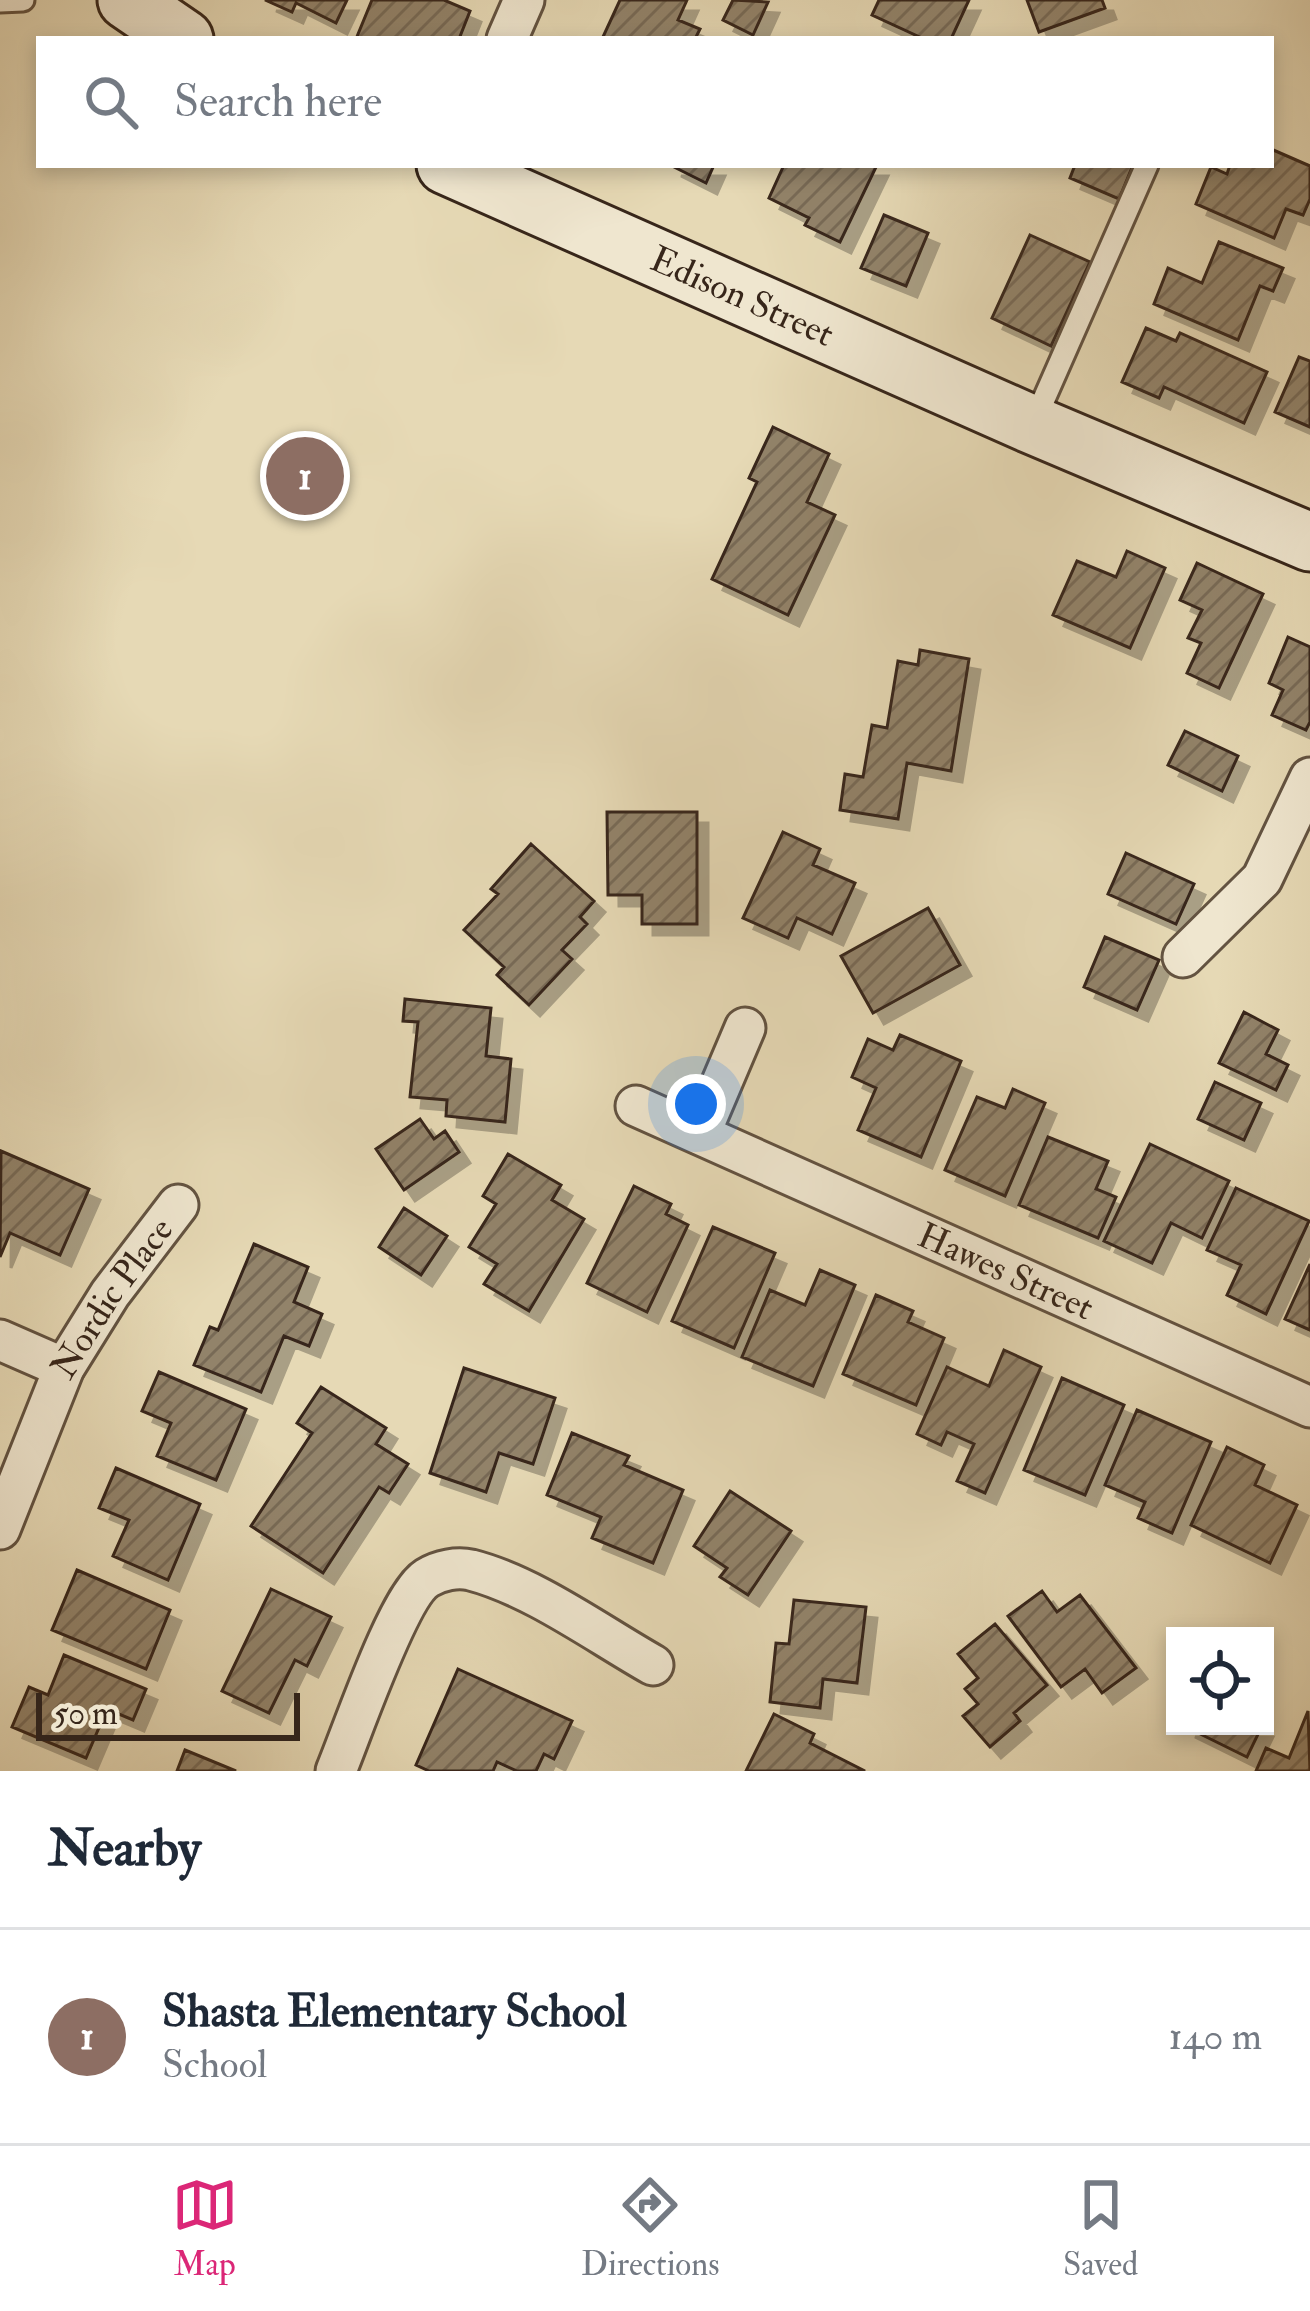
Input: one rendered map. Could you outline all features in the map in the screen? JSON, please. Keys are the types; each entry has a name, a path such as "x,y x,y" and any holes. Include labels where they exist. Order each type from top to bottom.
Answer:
{"street":[{"path":"127,0 180,36"},
{"path":"508,36 524,0"},
{"name":"Edison Street","path":"455,168 1033,425 1310,542"},
{"path":"1183,957 1262,879 1310,778"},
{"path":"700,1134 745,1028"},
{"name":"Hawes Street","path":"636,1106 1310,1407"},
{"name":"Nordic Place","path":"0,1529 64,1368 110,1294 178,1205"},
{"path":"0,1340 64,1368"},
{"path":"336,1771 404,1607 424,1580 454,1568 516,1587 653,1665"}],"lane":[{"path":"0,1 23,0"},
{"path":"1033,425 1146,168"}],"building":[{"path":"265,0 347,0 336,23 296,3 292,12"},
{"path":"372,0 444,0 470,11 460,36 357,36"},
{"path":"620,0 687,0 678,20 700,29 696,36 603,36"},
{"path":"733,0 768,2 753,35 723,20"},
{"path":"879,0 969,0 952,36 918,36 872,15"},
{"path":"1027,0 1102,0 1105,8 1039,32"},
{"path":"1274,150 1310,166 1310,199 1303,215 1286,209 1274,238 1196,204 1211,168 1227,174 1229,168 1274,168"},
{"path":"676,168 713,168 706,183"},
{"path":"783,168 876,168 840,242 805,225 809,218 769,198"},
{"path":"1074,168 1132,168 1119,199 1070,178"},
{"path":"884,215 928,233 906,286 861,268"},
{"path":"1030,235 1090,262 1051,346 992,318"},
{"path":"1219,242 1283,268 1273,291 1260,286 1238,340 1154,304 1168,268 1202,283"},
{"path":"1146,328 1176,341 1180,333 1267,372 1244,423 1164,387 1159,398 1122,382"},
{"path":"1299,357 1310,361 1310,427 1275,412"},
{"path":"773,427 829,454 807,502 835,515 788,615 712,579 757,482 749,478"},
{"path":"1127,551 1165,568 1130,648 1053,615 1077,561 1116,577"},
{"path":"1197,563 1263,594 1219,688 1187,673 1201,643 1188,638 1202,610 1180,600"},
{"path":"1288,637 1310,647 1310,722 1306,730 1272,715 1283,690 1269,683"},
{"path":"920,650 969,659 951,771 907,763 898,819 840,810 845,774 863,777 872,725 887,728 898,661 918,665"},
{"path":"1185,731 1238,756 1222,791 1168,765"},
{"path":"607,812 697,812 697,924 642,924 642,895 608,895"},
{"path":"783,832 820,849 813,865 855,883 832,934 797,918 788,938 743,918"},
{"path":"531,844 594,901 580,917 587,924 562,950 572,959 529,1005 497,975 504,967 464,930 498,894 491,889"},
{"path":"1126,853 1194,884 1176,924 1108,894"},
{"path":"928,908 960,965 873,1013 841,956"},
{"path":"1105,937 1159,960 1137,1010 1084,987"},
{"path":"405,999 491,1008 486,1056 511,1059 505,1122 446,1116 447,1100 410,1097 418,1022 403,1021"},
{"path":"1244,1012 1278,1030 1266,1054 1288,1065 1276,1090 1219,1063"},
{"path":"900,1035 961,1061 921,1157 858,1130 876,1088 852,1077 868,1039 893,1050"},
{"path":"1215,1082 1261,1103 1244,1140 1198,1119"},
{"path":"1013,1089 1045,1103 1005,1196 945,1170 977,1097 1005,1108"},
{"path":"420,1119 434,1139 445,1131 459,1152 404,1190 376,1149"},
{"path":"1048,1137 1108,1161 1096,1189 1116,1197 1098,1238 1019,1205"},
{"path":"1150,1144 1229,1181 1202,1238 1171,1223 1152,1263 1104,1241"},
{"path":"1,1151 89,1189 60,1255 10,1233 0,1257"},
{"path":"508,1154 561,1185 552,1200 584,1219 529,1311 484,1284 497,1264 469,1247 496,1204 483,1196"},
{"path":"634,1186 671,1204 666,1214 688,1225 647,1312 587,1283"},
{"path":"1236,1188 1309,1221 1266,1314 1227,1295 1241,1265 1207,1250"},
{"path":"404,1208 447,1236 421,1275 379,1247"},
{"path":"713,1227 775,1253 734,1348 672,1321"},
{"path":"254,1244 308,1267 294,1302 322,1314 309,1346 284,1336 261,1392 194,1365 210,1327 218,1330"},
{"path":"1310,1264 1310,1330 1285,1319"},
{"path":"820,1270 855,1285 813,1386 742,1357 770,1290 805,1305"},
{"path":"876,1295 913,1311 908,1322 944,1338 916,1405 843,1374"},
{"path":"1004,1350 1041,1367 985,1493 957,1481 974,1444 947,1432 941,1445 917,1434 947,1367 989,1386"},
{"path":"464,1368 555,1398 533,1464 499,1453 486,1492 430,1473"},
{"path":"159,1372 246,1409 216,1480 157,1456 171,1423 142,1411"},
{"path":"1062,1378 1124,1405 1085,1495 1024,1470"},
{"path":"321,1387 386,1428 376,1444 408,1464 389,1493 379,1487 323,1573 251,1526 312,1433 297,1423"},
{"path":"1137,1410 1211,1442 1172,1533 1138,1518 1145,1502 1105,1485"},
{"path":"572,1433 629,1456 624,1465 683,1490 653,1563 592,1538 601,1517 547,1495"},
{"path":"1227,1447 1264,1465 1255,1485 1297,1505 1270,1563 1191,1525"},
{"path":"116,1468 200,1504 168,1580 113,1556 129,1520 99,1508"},
{"path":"730,1491 791,1531 748,1595 720,1577 727,1568 694,1546"},
{"path":"77,1570 170,1610 146,1669 52,1630"},
{"path":"271,1589 331,1617 307,1666 295,1660 269,1713 222,1691"},
{"path":"1042,1591 1057,1612 1080,1595 1136,1668 1102,1693 1085,1669 1061,1687 1008,1616"},
{"path":"794,1600 866,1607 857,1683 823,1679 820,1708 770,1702 776,1643 789,1644"},
{"path":"995,1624 1047,1685 1014,1713 1020,1721 990,1747 963,1716 978,1704 965,1689 978,1678 958,1654"},
{"path":"64,1655 146,1689 133,1720 107,1709 86,1758 12,1727 29,1687 48,1695"},
{"path":"458,1669 572,1721 554,1759 544,1754 536,1771 517,1771 497,1762 493,1771 429,1771 416,1765"},
{"path":"1308,1711 1310,1771 1256,1771 1266,1748 1289,1758"},
{"path":"774,1714 814,1734 810,1743 865,1771 746,1771"},
{"path":"1202,1735 1258,1735 1247,1757"},
{"path":"185,1750 236,1771 177,1771"}],"place":[{"name":"Shasta Elementary School","path":"305,476"}]}
